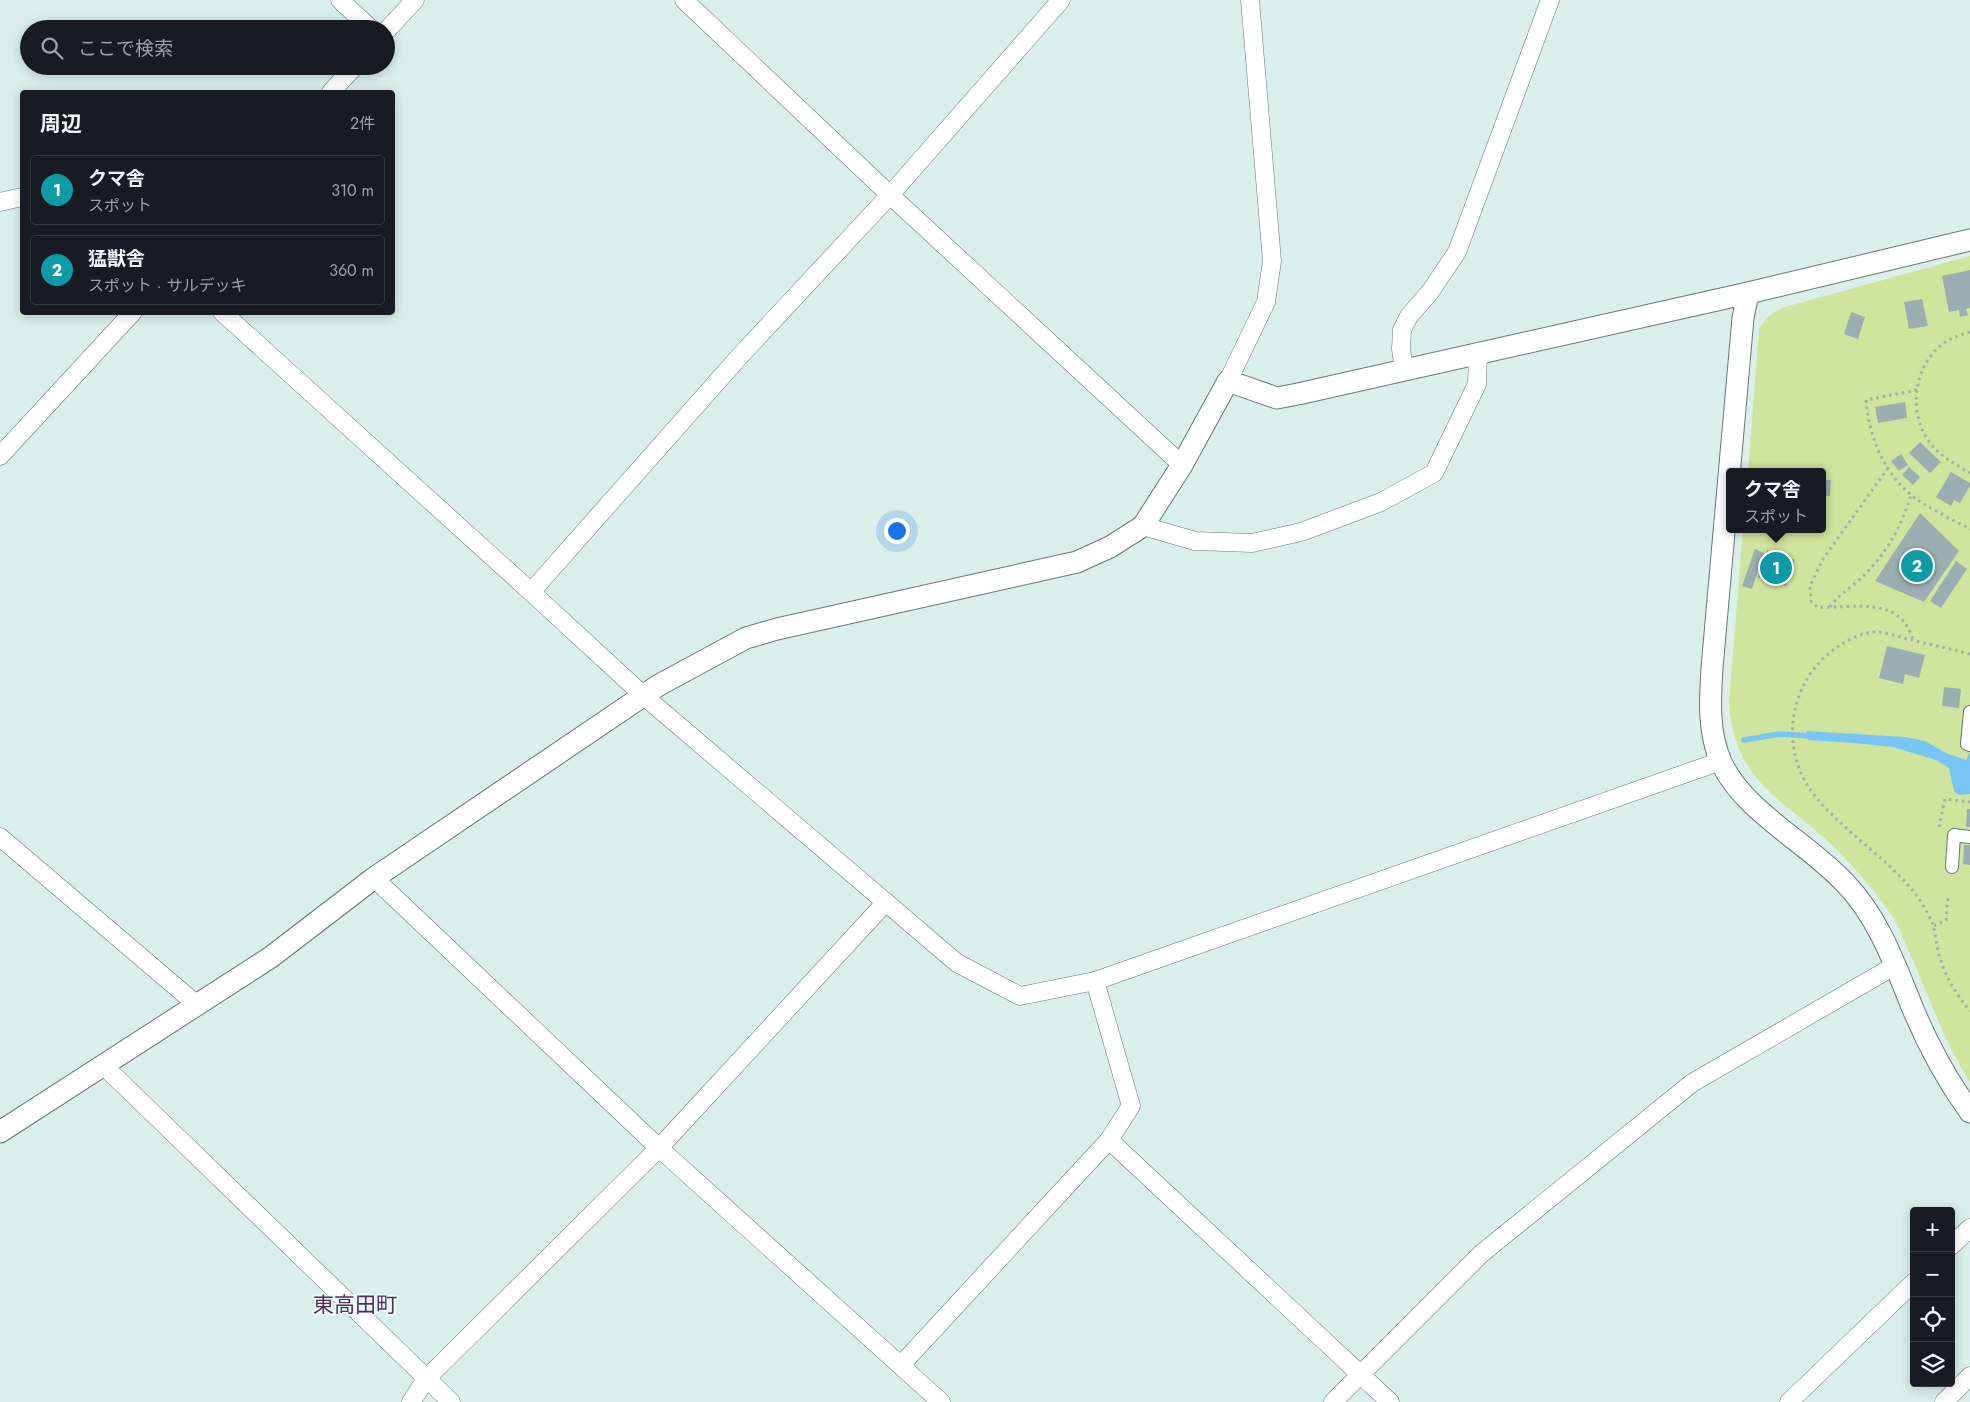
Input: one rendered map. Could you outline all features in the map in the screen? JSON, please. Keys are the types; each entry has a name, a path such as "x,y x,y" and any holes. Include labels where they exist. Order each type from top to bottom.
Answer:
{"street":[{"path":"340,0 361,20"},
{"path":"395,21 415,0"},
{"path":"684,0 890,196 1182,465"},
{"path":"531,592 739,357 890,196 1061,0"},
{"path":"0,1132 104,1066 196,1004 272,957 374,878 659,685 746,638 777,629 1077,562 1110,547 1143,526 1182,465 1228,381 1266,302 1272,262 1250,0"},
{"path":"1404,370 1401,349 1402,330 1409,316 1430,292 1457,252 1550,0"},
{"path":"333,90 346,75"},
{"path":"0,202 20,197"},
{"path":"1228,381 1277,398 1748,293 1970,240"},
{"path":"1729,468 1742,318 1748,293"},
{"path":"0,456 130,315"},
{"path":"225,315 644,696 957,963 1020,996 1095,981 1721,761"},
{"path":"1143,526 1195,541 1252,543 1301,532 1380,502 1434,473 1476,384 1478,353"},
{"path":"1726,507 1711,684 1711,724 1721,761 1732,781 1748,801 1817,855 1846,883 1864,905 1879,929 1896,965 1932,1051 1958,1096 1970,1112"},
{"path":"1970,712 1967,744 1970,744"},
{"path":"1952,867 1954,836 1970,837"},
{"path":"0,837 196,1004"},
{"path":"374,878 659,1148 941,1402"},
{"path":"411,1402 426,1379 659,1148 886,902"},
{"path":"1333,1402 1480,1254 1692,1083 1896,965"},
{"path":"901,1365 1109,1140 1131,1106 1095,981"},
{"path":"104,1066 426,1379 452,1402"},
{"path":"1109,1140 1390,1402"},
{"path":"1955,1242 1970,1228"},
{"path":"1790,1402 1910,1286"},
{"path":"1944,1402 1970,1376"}],"path":[{"path":"1970,332 1948,340 1939,348 1924,367 1917,390 1918,417 1929,442 1948,461 1970,473"},
{"path":"1917,390 1866,400 1870,429 1880,455 1888,468 1911,494 1970,530"},
{"path":"1888,468 1823,558 1810,586 1812,601 1817,607 1830,608 1858,605 1893,613 1908,627 1912,640"},
{"path":"1830,608 1837,597 1860,580 1879,559 1898,528 1911,494"},
{"path":"1970,654 1876,631 1853,639 1831,651 1814,669 1801,690 1794,714 1792,738 1797,762 1812,792 1842,825 1906,884 1924,906 1934,926 1937,946 1947,976 1957,994 1970,1011"},
{"path":"1934,926 1946,920 1948,898"}],"green space":[{"path":"1970,256 1970,1082 1952,1051 1893,917 1872,889 1842,855 1780,801 1751,771 1740,752 1733,729 1729,702 1743,533 1826,533 1826,468 1748,468 1759,330 1769,316 1785,307"}],"water":[{"path":"1806,731 1905,737 1925,741 1946,753 1966,760 1970,752 1970,794 1959,795 1954,791 1949,768 1936,760 1893,747 1808,740"}],"building":[{"path":"1970,270 1970,308 1966,309 1968,315 1960,317 1959,310 1949,312 1942,276"},
{"path":"1922,299 1928,326 1909,329 1904,302"},
{"path":"1851,312 1865,317 1858,339 1844,334"},
{"path":"1905,402 1907,418 1878,423 1875,407"},
{"path":"1920,442 1941,462 1930,473 1909,453"},
{"path":"1901,454 1908,465 1899,471 1891,461"},
{"path":"1909,467 1920,477 1913,485 1902,475"},
{"path":"1951,472 1970,483 1970,486 1960,503 1954,500 1951,506 1936,497"},
{"path":"1826,480 1831,480 1830,496 1826,496"},
{"path":"1920,513 1959,551 1924,602 1875,581"},
{"path":"1755,549 1764,553 1752,589 1742,586"},
{"path":"1767,550 1795,560 1786,586 1758,577"},
{"path":"1956,561 1967,569 1941,608 1930,601"},
{"path":"1887,646 1925,655 1919,678 1905,674 1903,684 1879,678"},
{"path":"1944,687 1961,689 1959,708 1942,706"},
{"path":"1967,809 1970,809 1970,827 1966,827"},
{"path":"1964,845 1970,845 1970,865 1963,864"}],"waterway":[{"path":"1744,740 1779,734 1813,736"}],"place":[{"name":"猛獣舎","path":"1917,566"},
{"name":"クマ舎","path":"1776,568"}],"district":[{"name":"東高田町","path":"355,1305"}]}
